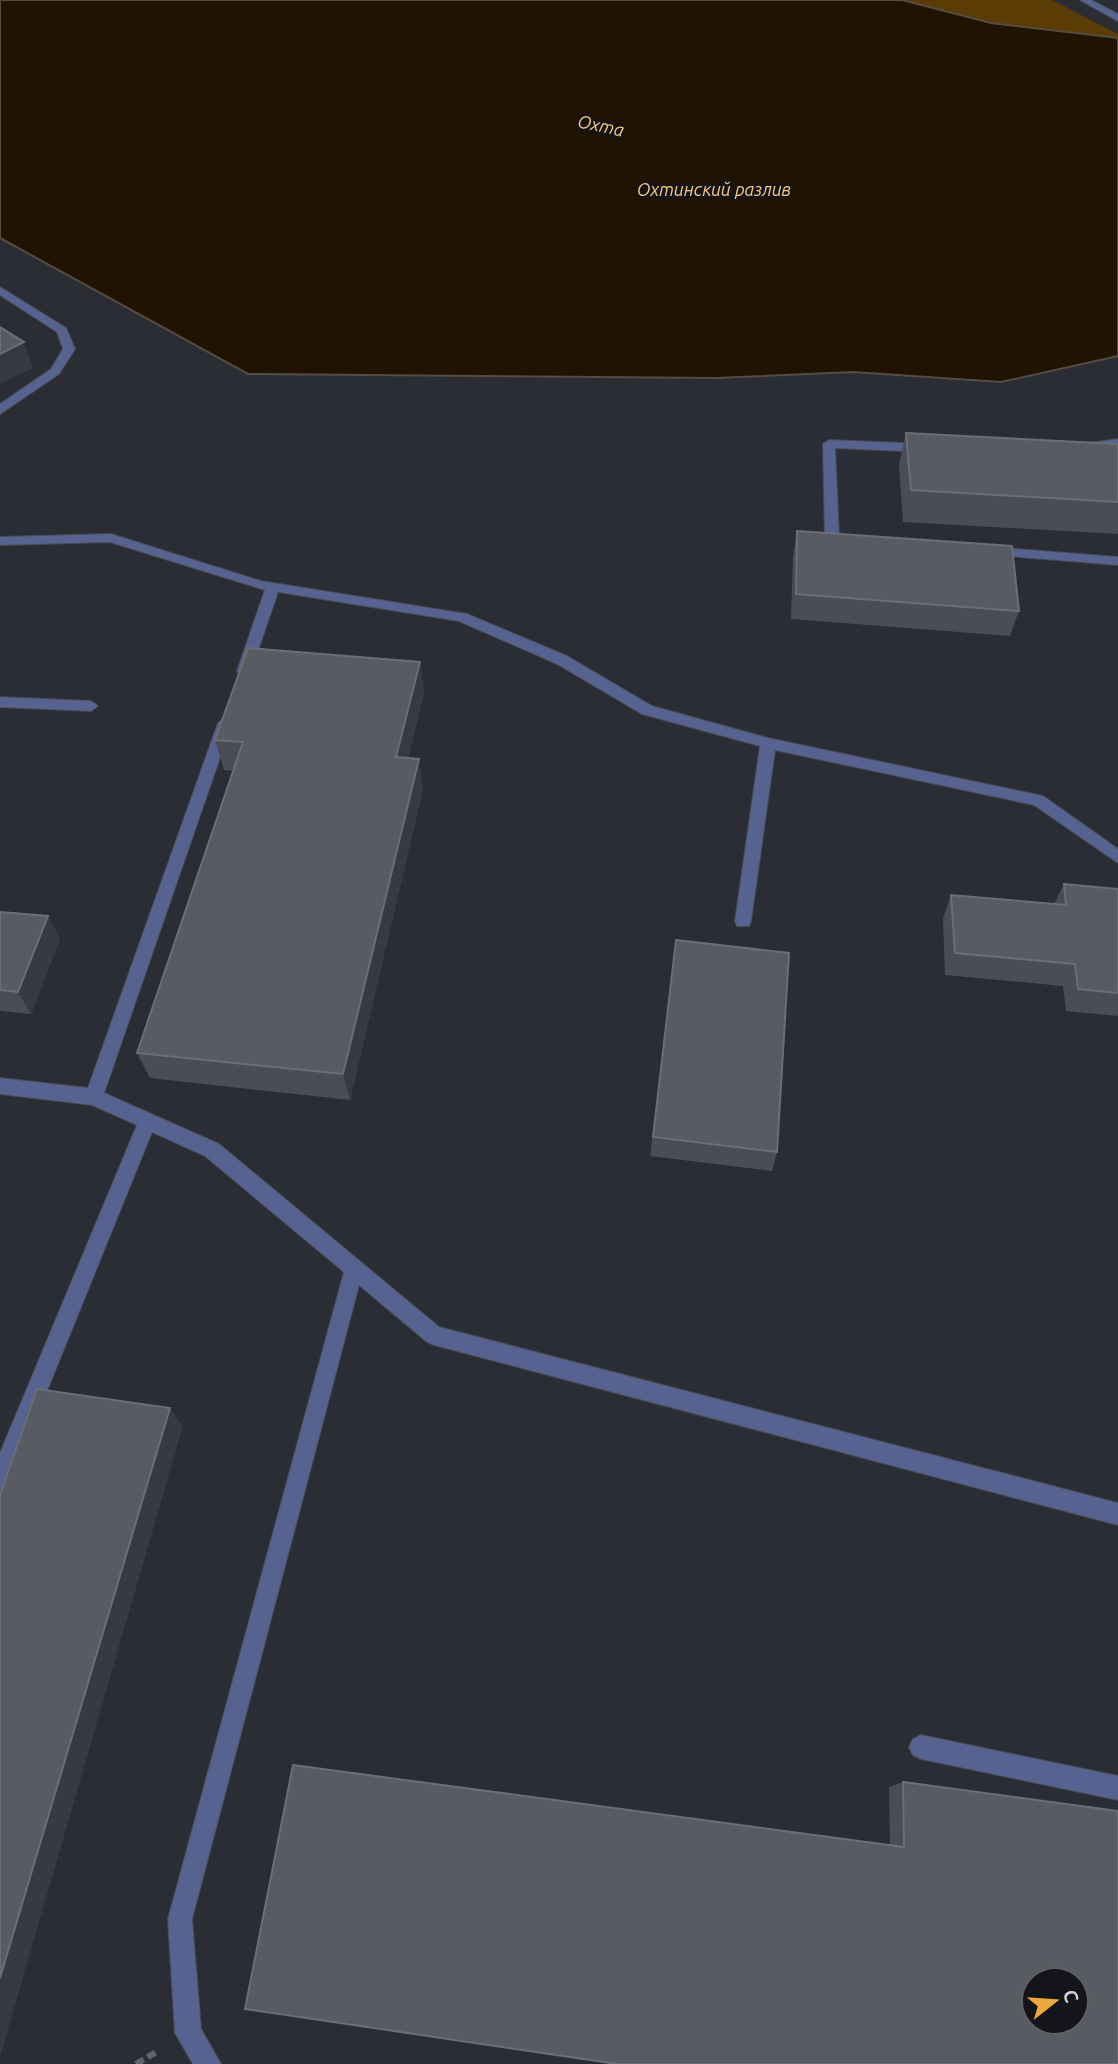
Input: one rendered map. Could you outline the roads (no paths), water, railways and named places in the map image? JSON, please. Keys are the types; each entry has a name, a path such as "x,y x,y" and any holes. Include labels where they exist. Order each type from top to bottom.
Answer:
{"street":[{"path":"1084,0 1118,18"},
{"path":"0,290 62,330 69,349 55,371 0,410"},
{"path":"1070,449 1118,443"},
{"path":"860,542 832,540 829,444 938,449"},
{"path":"0,541 111,538 273,587 462,617 562,660 647,710 768,743 1038,800 1118,857"},
{"path":"968,550 1118,561"},
{"path":"94,1097 273,587"},
{"path":"0,702 91,706"},
{"path":"743,921 768,743"},
{"path":"0,1086 94,1097 212,1150 434,1335 1118,1514"},
{"path":"0,1479 148,1119"},
{"path":"208,2064 188,2033 180,1919 354,1269"},
{"path":"921,1747 1118,1788"}],"water":[{"name":"Охтинский разлив","path":"0,0 902,0 991,23 1118,38 1118,356 1001,382 853,372 716,378 248,374 0,238"}],"water label":[{"name":"Охта","path":"601,125"}]}
